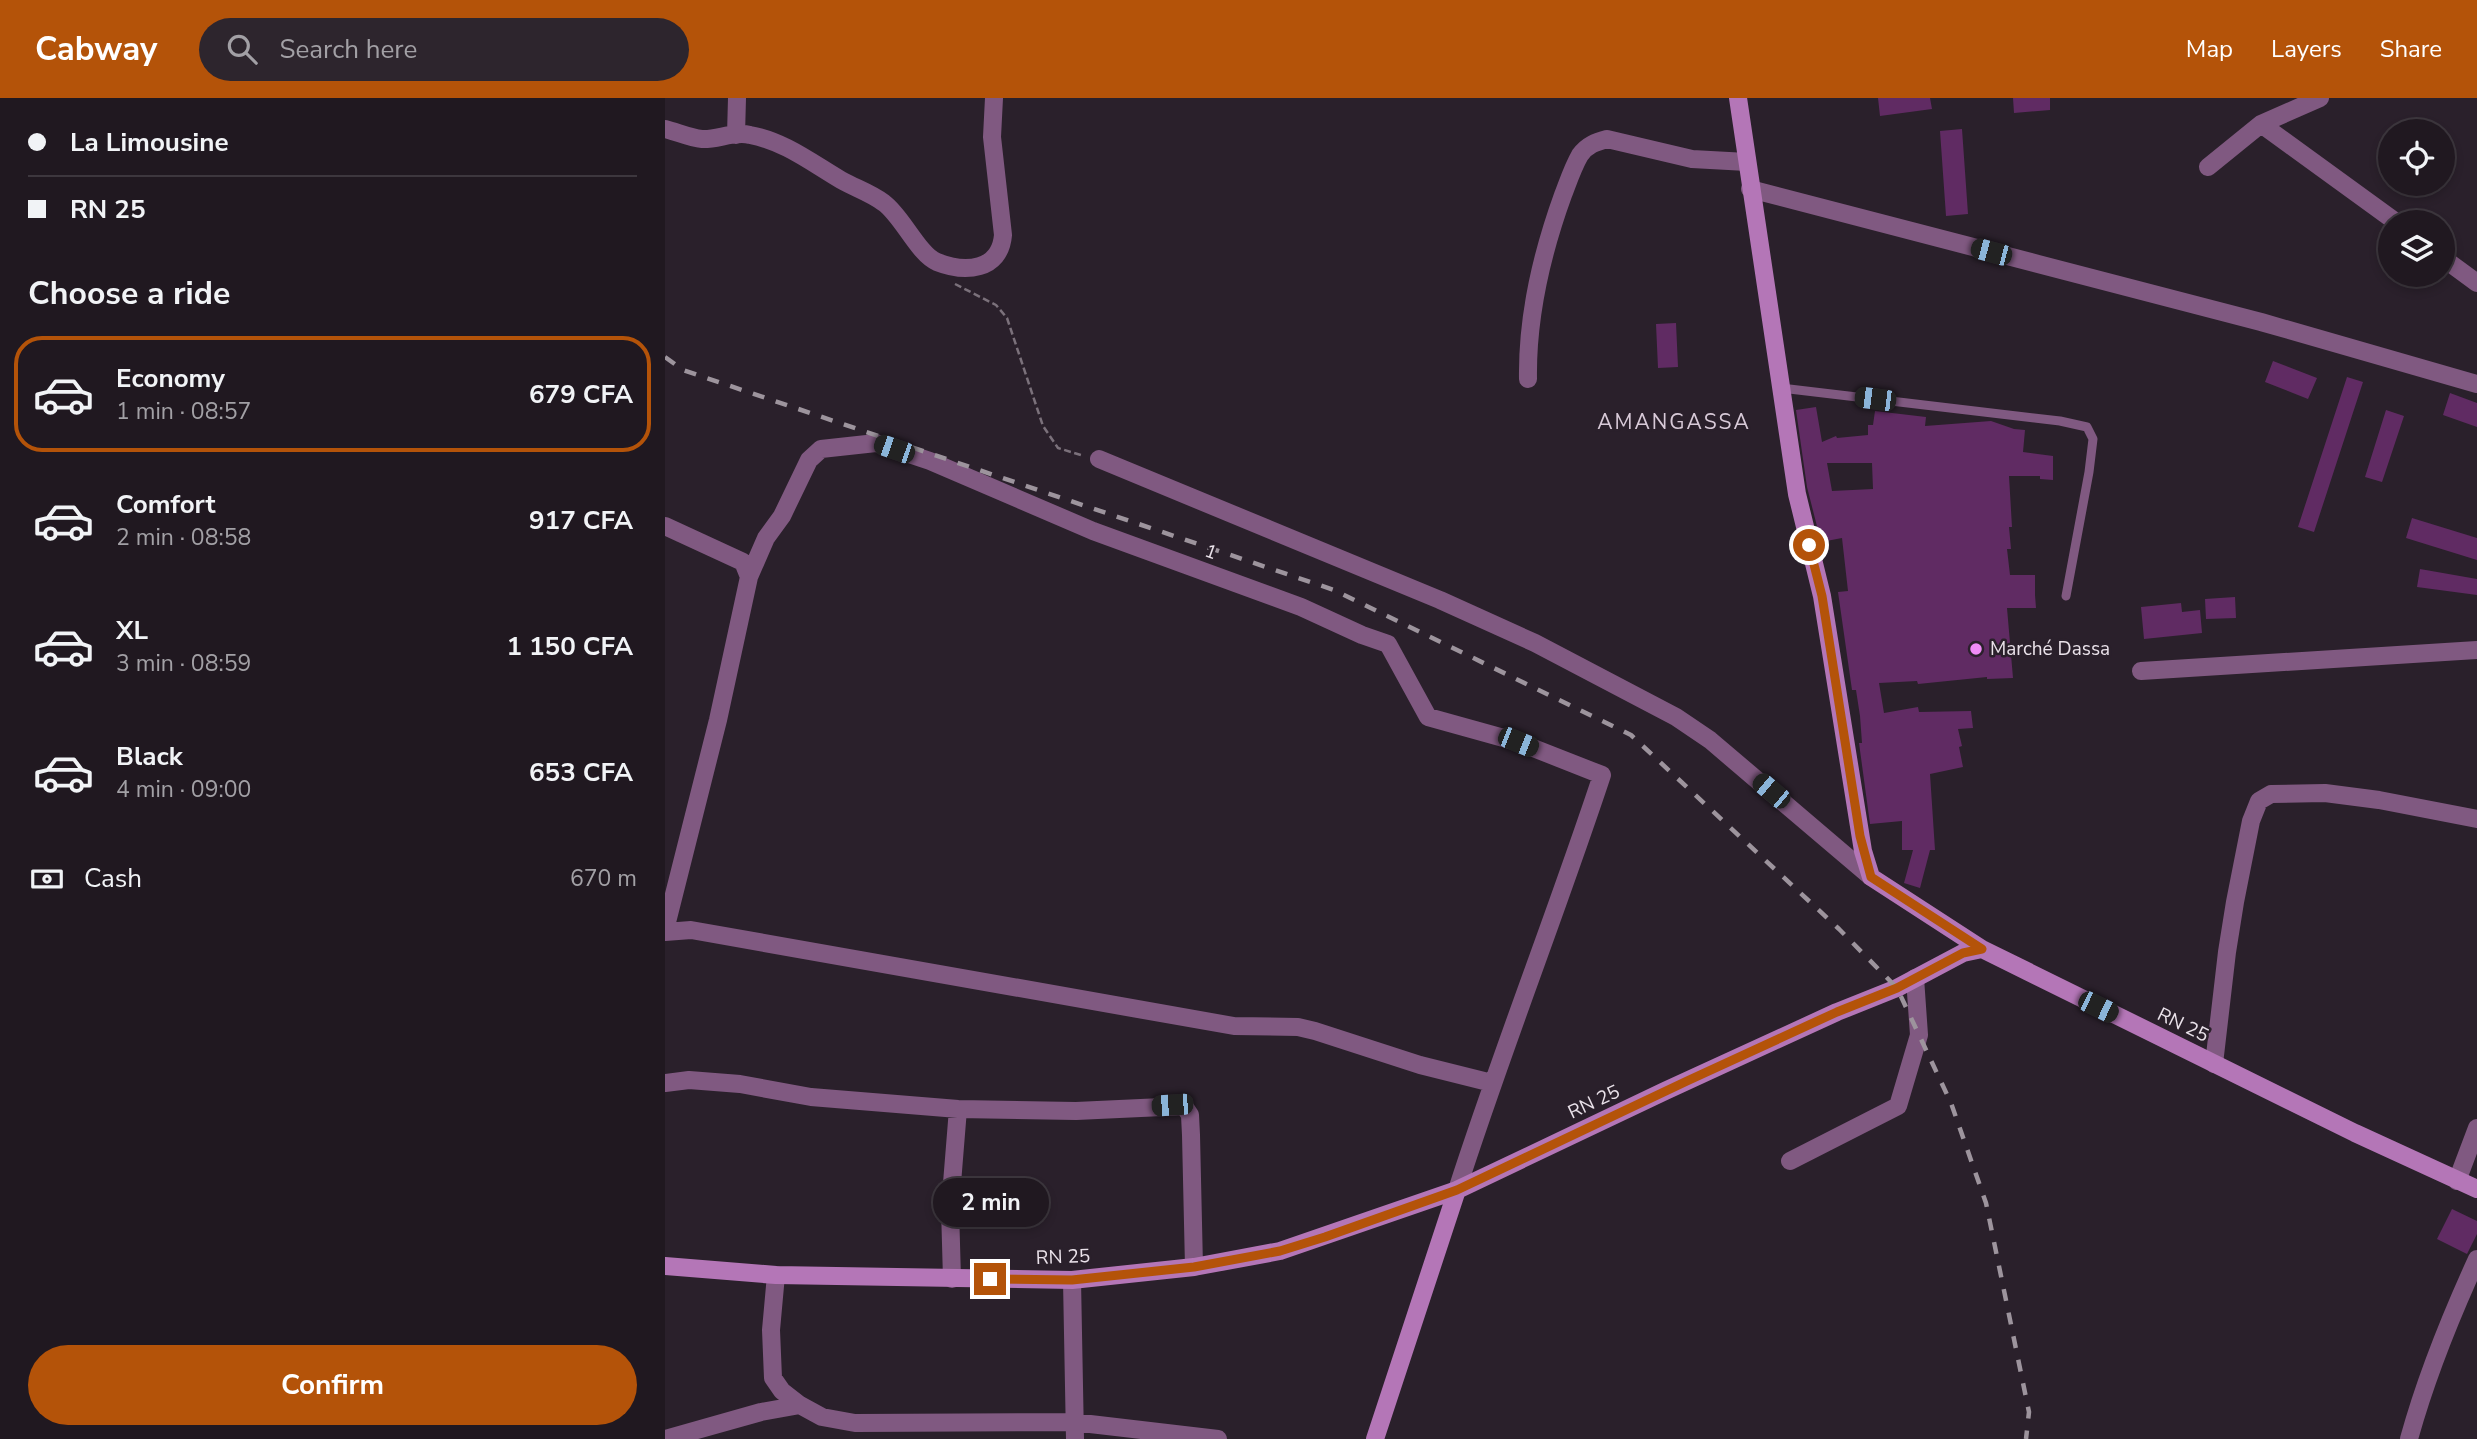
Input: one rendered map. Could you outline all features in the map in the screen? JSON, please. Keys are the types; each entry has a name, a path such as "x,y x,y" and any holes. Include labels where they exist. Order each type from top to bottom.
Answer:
{"main road":[{"path":"1738,98 1797,494 1822,596 1863,851 1871,877 1982,949"},
{"name":"RN 25","path":"665,1266 776,1275 1072,1280 1194,1267 1280,1251 1457,1190 1665,1091 1915,978 1963,953 1982,949 2214,1064 2477,1189"},
{"path":"1375,1439 1457,1190"}],"street":[{"path":"736,135 737,98"},
{"path":"665,130 701,139 748,134 803,155 884,203 902,220 934,261 961,268 982,266 992,260 1002,247 1003,235 992,137 994,98"},
{"path":"2208,167 2261,124 2320,98"},
{"path":"2261,124 2379,210"},
{"path":"1528,379 1533,314 1552,228 1569,180 1581,155 1593,142 1607,139 1692,159 1747,162"},
{"path":"1750,189 2260,322 2477,384"},
{"path":"2455,267 2477,283"},
{"name":"1","path":"750,577 766,538 782,516 809,460 821,449 876,443 930,461 1093,531 1301,607 1362,635 1388,643 1428,718 1518,742 1602,775 1574,860 1492,1083"},
{"path":"1099,459 1535,643 1676,717 1710,740 1871,877"},
{"path":"665,526 743,562 750,577 718,720 665,931 691,930 1234,1026 1298,1027 1420,1065 1492,1083 1457,1190"},
{"path":"2141,671 2477,650"},
{"path":"2214,1064 2235,902 2251,821 2259,801 2271,794 2325,793 2379,800 2477,819"},
{"path":"1790,1161 1898,1106 1919,1035 1915,978"},
{"path":"665,1083 688,1080 740,1084 811,1097 958,1109 1076,1111 1184,1106 1190,1115 1194,1267"},
{"path":"952,1279 950,1208 958,1109"},
{"path":"2457,1181 2477,1128"},
{"path":"2409,1439 2449,1319 2477,1259"},
{"path":"761,1412 773,1378 771,1329 776,1275"},
{"path":"1072,1280 1074,1430"},
{"path":"773,1378 782,1391 800,1405 822,1417 855,1423 1074,1430 1218,1439"},
{"path":"665,1439 761,1412 800,1405"}],"lane":[{"path":"1780,388 2060,421 2087,427 2094,439 2066,596"}],"path":[{"path":"934,261 957,286 996,305 1007,318 1043,426 1058,448 1099,459"}],"building":[{"path":"1878,98 1930,98 1932,109 1880,116"},
{"path":"2013,98 2050,98 2050,110 2014,113"},
{"path":"1962,129 1968,214 1946,216 1940,131"},
{"path":"1676,323 1678,367 1658,368 1656,324"},
{"path":"2273,361 2317,378 2308,399 2265,382"},
{"path":"2347,377 2363,382 2314,532 2298,527"},
{"path":"2450,393 2477,403 2477,427 2443,415"},
{"path":"1816,407 1822,442 1836,436 1868,435 1868,425 1873,425 1875,411 1926,417 1925,426 1991,421 2025,430 2023,452 2053,456 2053,480 2040,479 2040,476 2009,476 2012,527 2009,527 2011,549 2007,549 2010,575 2035,575 2036,608 2007,608 2013,678 1987,677 1918,684 1917,681 1879,683 1884,713 1918,707 1919,712 1971,711 1973,728 1958,729 1963,767 1930,774 1935,850 1930,850 1920,888 1904,883 1913,850 1902,850 1902,821 1870,824 1859,743 1862,743 1860,716 1856,690 1852,690 1838,592 1848,591 1842,538 1821,542 1807,487 1796,410","holes":["1827,463 1872,463 1873,489 1832,491"]},
{"path":"2386,410 2404,416 2382,482 2365,477"},
{"path":"2412,518 2477,538 2477,560 2406,538"},
{"path":"2420,569 2477,579 2477,595 2417,587"},
{"path":"2235,597 2236,618 2206,619 2205,599"},
{"path":"2181,603 2182,612 2200,610 2202,633 2144,639 2141,607"},
{"path":"2452,1209 2477,1221 2477,1234 2467,1254 2437,1239"}],"railway":[{"path":"665,357 683,370 1334,590 1631,735 1839,929 1897,988 1951,1103 1986,1203 2029,1412 2026,1439"}],"place":[{"name":"Marché Dassa","path":"1976,649"}],"district":[{"name":"AMANGASSA","path":"1674,422"}],"route":[{"path":"990,1279 1072,1280 1194,1267 1280,1251 1325,1237 1457,1190 1837,1012 1897,988 1963,953 1982,949 1871,877 1860,836 1822,596 1809,545"}]}
